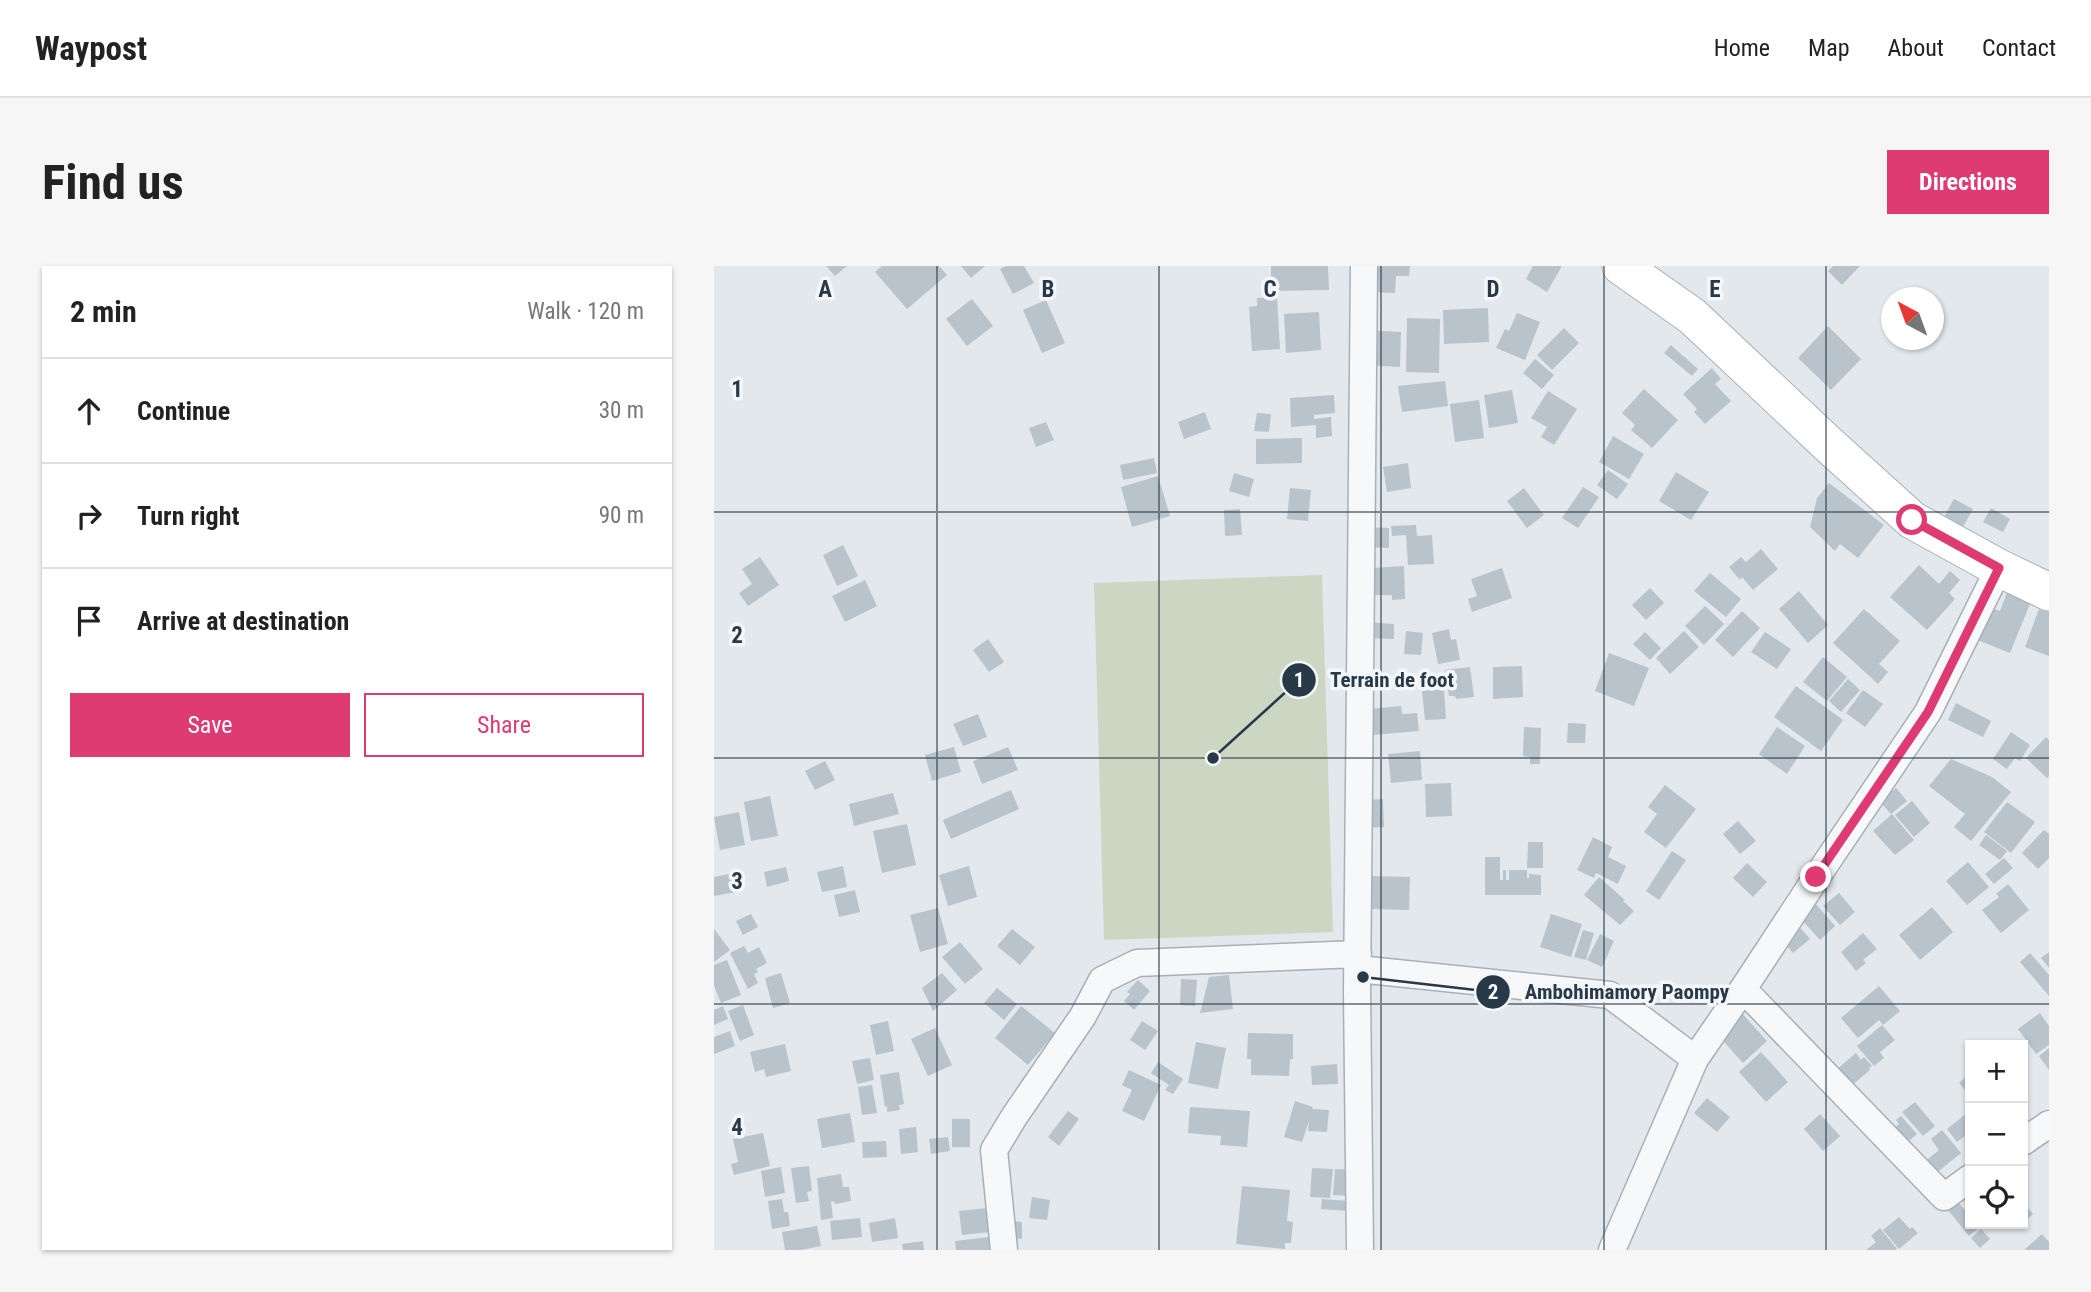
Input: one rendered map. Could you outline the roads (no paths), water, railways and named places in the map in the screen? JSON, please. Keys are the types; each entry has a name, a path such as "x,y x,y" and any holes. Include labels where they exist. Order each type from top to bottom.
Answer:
{"street":[{"path":"1360,1250 1358,961 1364,266"},
{"path":"1621,266 1692,316 1912,520 2049,592"},
{"path":"1612,1250 1695,1059 1928,712 1999,568"},
{"path":"1004,1250 994,1150 1083,1016 1102,980 1137,963 1358,961 1610,995 1695,1059"},
{"path":"1743,989 1944,1197 1965,1182"},
{"path":"2028,1139 2049,1124"}],"place":[{"name":"Terrain de foot","path":"1213,758"},
{"name":"Ambohimamory Paompy","path":"1363,977"}]}
